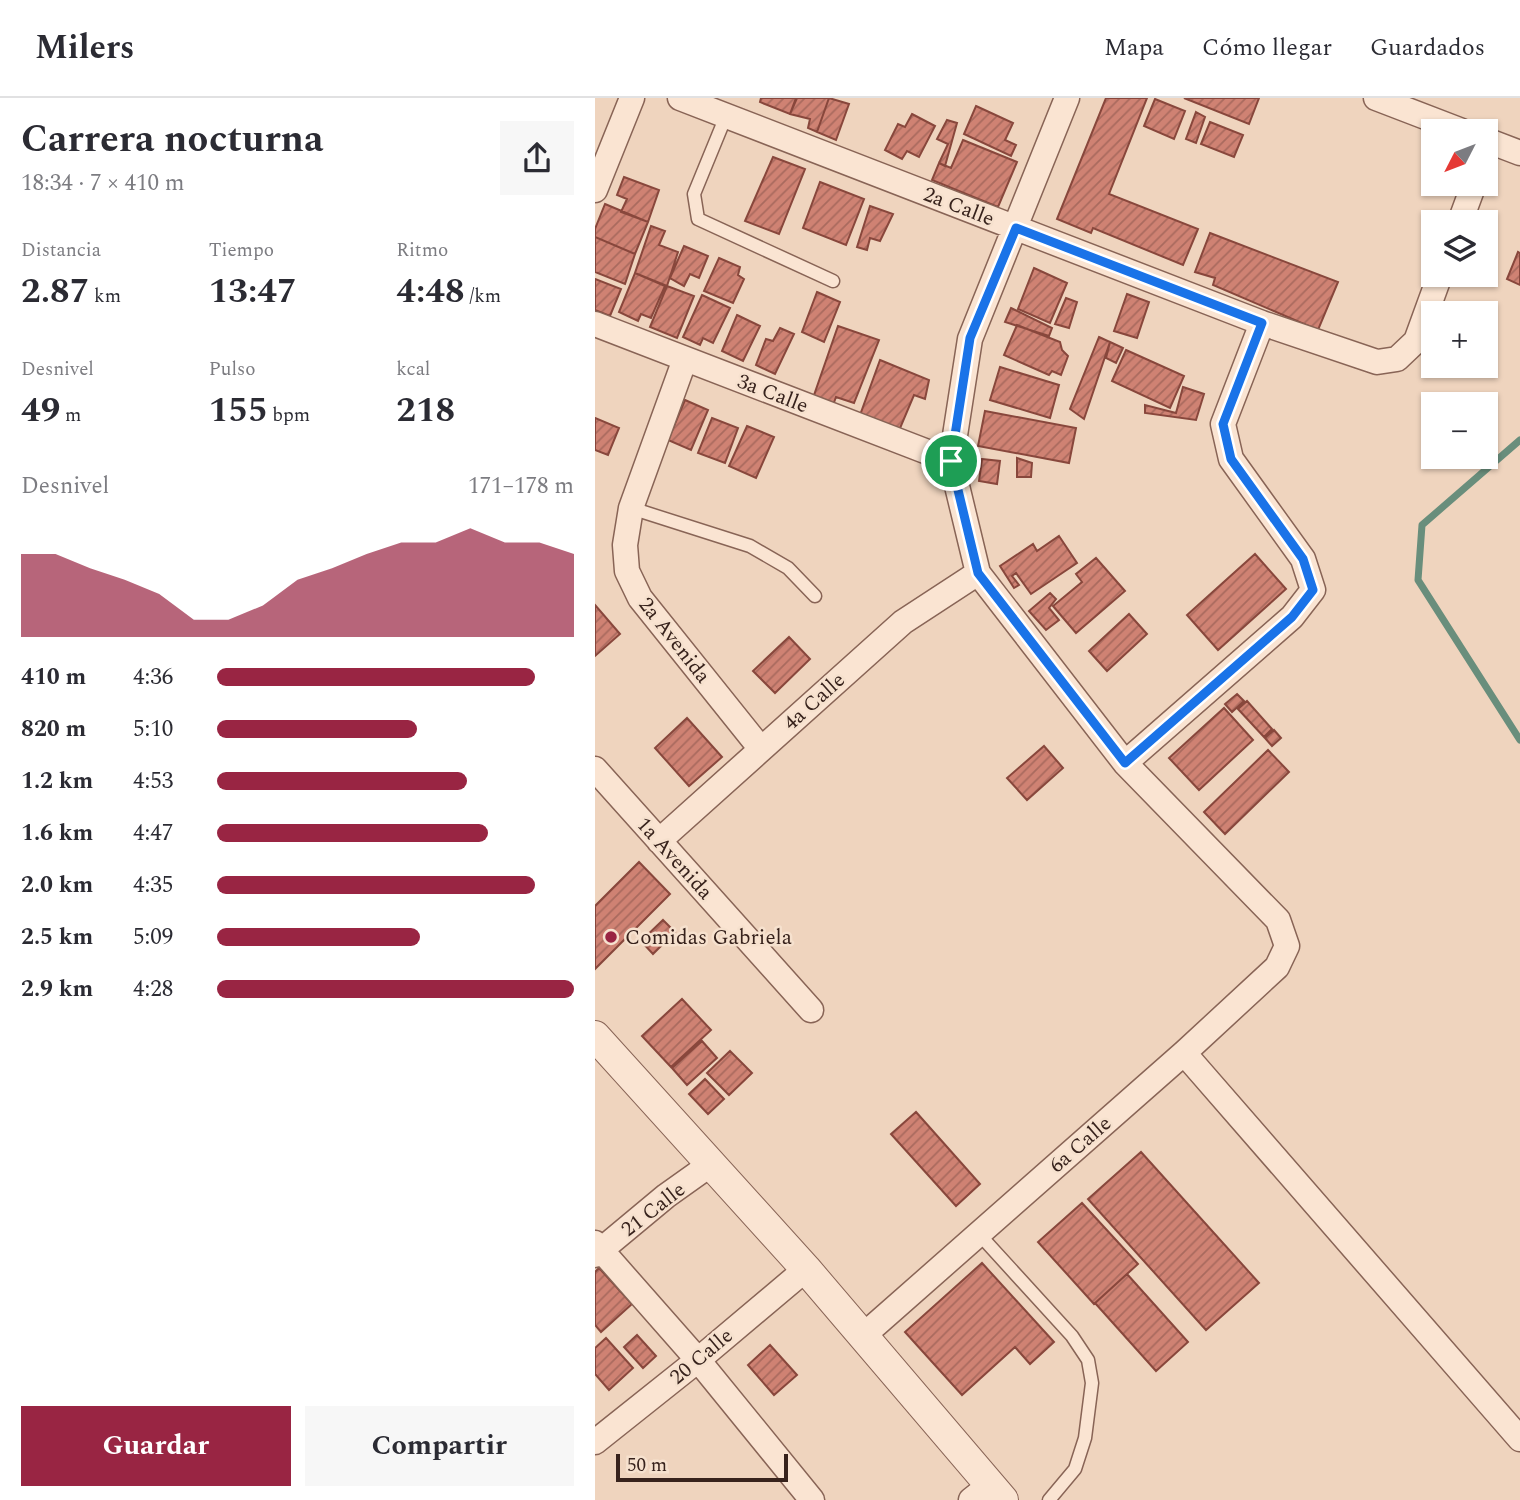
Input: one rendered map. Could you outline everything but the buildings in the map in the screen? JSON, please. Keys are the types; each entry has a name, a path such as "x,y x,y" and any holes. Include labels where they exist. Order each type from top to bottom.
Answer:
{"street":[{"path":"595,190 632,98"},
{"name":"2a Calle","path":"680,98 1262,323 1377,362 1397,359 1416,341 1436,287"},
{"path":"1067,98 970,338 951,461 978,573 1125,763 1292,617 1313,590 1303,559 1231,459 1223,424 1262,323"},
{"path":"1376,98 1431,119"},
{"path":"1498,148 1520,153"},
{"name":"3a Calle","path":"595,324 951,461"},
{"name":"2a Avenida","path":"685,359 631,508 625,545 627,571 640,598 761,749"},
{"name":"4a Calle","path":"659,841 903,622 978,573"},
{"name":"6a Calle","path":"864,1335 1184,1053 1277,967 1287,946 1277,920 1125,763"},
{"name":"1a Avenida","path":"595,769 811,1010"},
{"path":"595,1036 864,1335 988,1495"},
{"path":"1184,1053 1520,1439"},
{"name":"21 Calle","path":"597,1249 711,1164"},
{"path":"597,1249 698,1360 812,1500"},
{"name":"20 Calle","path":"595,1443 806,1269"}],"lane":[{"path":"726,116 694,194 698,219 833,281"},
{"path":"631,508 750,546 788,568 815,596"},
{"path":"979,1234 1072,1336 1088,1360 1092,1383 1085,1438 1075,1469 1049,1500"}],"waterway":[{"path":"1520,440 1422,525 1418,580 1520,740"}],"place":[{"name":"Comidas Gabriela","path":"611,937"}],"route":[{"path":"1016,228 1262,323 1223,424 1231,459 1303,559 1313,590 1292,617 1125,763 978,573 951,461 970,338 1016,228"}]}
